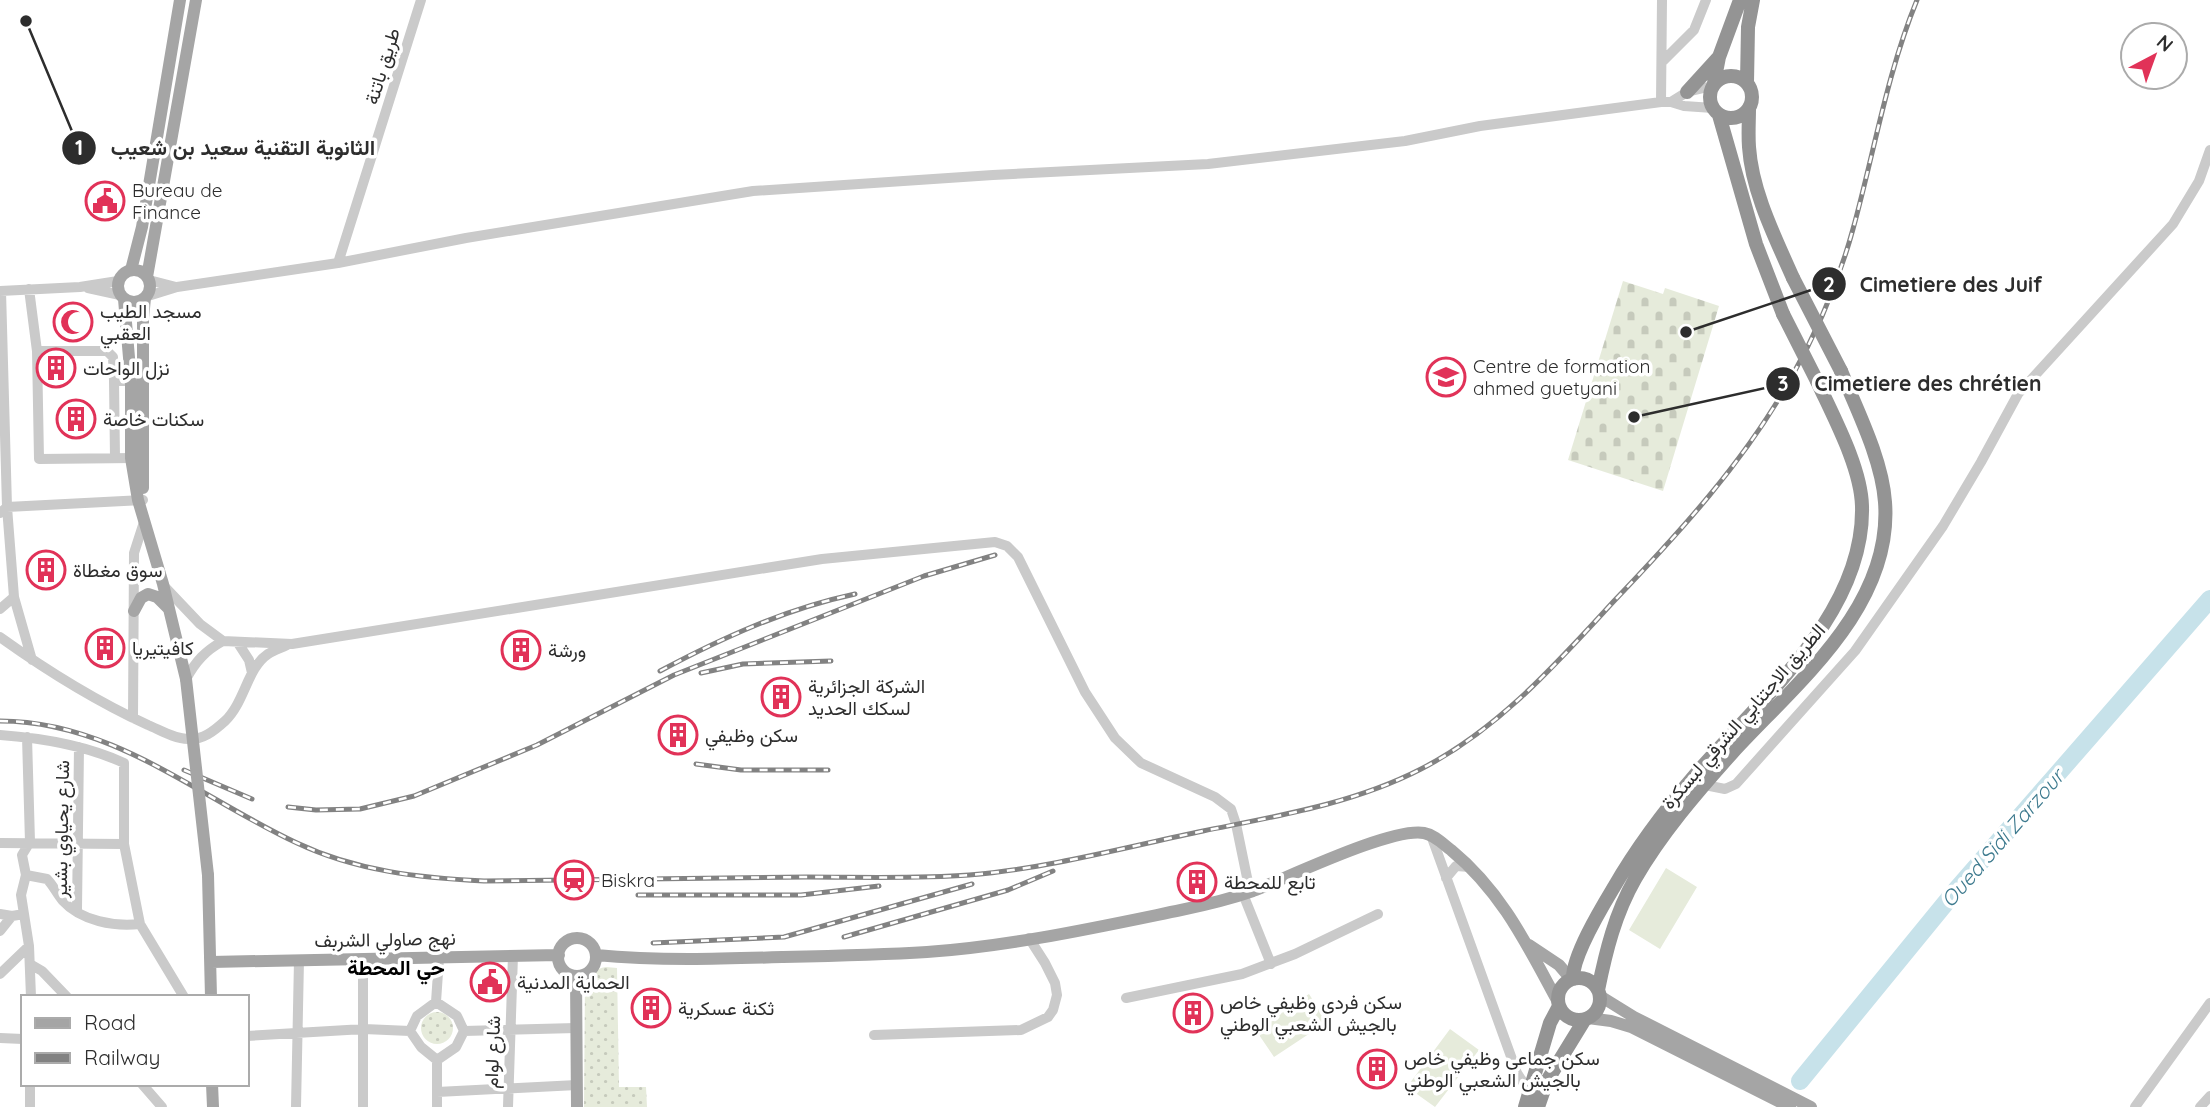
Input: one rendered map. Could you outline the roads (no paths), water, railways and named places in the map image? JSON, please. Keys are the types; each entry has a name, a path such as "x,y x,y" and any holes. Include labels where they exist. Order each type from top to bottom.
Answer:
{"highway":[{"path":"1740,0 1719,57 1710,93 1716,111 1736,118 1749,108 1752,99 1747,82 1748,27 1753,0"},
{"path":"1687,92 1719,57"},
{"path":"1713,84 1727,76 1741,78 1747,82"},
{"name":"الطريق الاجتنابي الشرقي لبسكرة","path":"1599,993 1612,931 1635,878 1732,753 1819,662 1855,611 1878,561 1884,533 1885,502 1879,472 1863,424 1841,371 1771,230 1749,149 1749,108"},
{"name":"الطريق الاجتنابي الشرقي لبسكرة","path":"1572,979 1576,963 1601,908 1647,835 1695,775 1806,649 1839,601 1849,577 1861,530 1862,503 1841,433 1783,314 1756,244 1716,111"},
{"path":"1528,1100 1550,1023 1559,1004 1560,991 1572,979 1590,981 1599,993 1598,1009 1587,1018 1547,1081 1538,1107"},
{"path":"1559,1004 1567,1016 1573,1019 1587,1018"}],"main road":[{"path":"131,270 142,227 180,0"},
{"path":"137,458 143,319 148,278 195,0"},
{"path":"155,141 166,134 170,143"},
{"path":"148,278 140,271 131,270 123,274 118,281 131,381 142,508 186,679 208,876 211,995"},
{"path":"122,297 132,303 147,297"},
{"path":"134,611 141,598 148,594 157,597 169,609"},
{"path":"596,955 707,960 850,956 929,952 1029,938 1159,914 1247,893 1369,844 1407,832 1431,835 1470,867 1508,910 1559,1004"},
{"path":"580,939 591,944 596,955 593,967 576,976 565,971 558,955 568,940 580,939"},
{"path":"1526,943 1559,965 1572,979"},
{"name":"نهج صاولي الشربف","path":"211,962 558,955"},
{"path":"576,976 577,1107"},
{"path":"1599,993 1634,1017 1811,1107"},
{"path":"1587,1018 1631,1027 1790,1107"},
{"path":"212,1086 213,1107"}],"street":[{"name":"طريق باتنة","path":"338,263 421,0"},
{"path":"1662,0 1662,62 1666,102"},
{"path":"1662,62 1694,30 1706,0"},
{"path":"147,297 177,287 338,263 466,238 753,191 1208,164 1405,141 1492,124 1666,102 1713,84"},
{"path":"1666,102 1716,111"},
{"path":"1705,785 1725,789 1736,784 1855,652 1943,526 1982,462 2018,394 2173,224 2199,181 2210,149"},
{"path":"148,278 177,287"},
{"path":"32,660 14,597 4,510 0,291 118,281"},
{"path":"80,286 122,297"},
{"path":"29,289 37,351 39,459 137,458"},
{"path":"37,351 107,351 113,357 116,458"},
{"path":"114,381 131,381"},
{"path":"4,510 142,508 134,553 133,718"},
{"path":"163,584 200,624 223,641 292,643 822,559 995,542 1007,546 1018,557 1085,692 1115,738 1141,762 1215,797 1231,809 1236,824 1247,893 1271,964"},
{"path":"0,609 14,597"},
{"path":"0,637 32,660 133,718 185,740 201,738 215,730 233,712 252,673 266,655 292,643"},
{"path":"186,679 197,659 207,649 223,641"},
{"path":"238,643 249,660 252,673"},
{"path":"0,735 79,747 124,763 124,844 140,924 183,995"},
{"path":"27,737 30,842 22,855 26,875 21,886 32,995"},
{"name":"شارع يحياوي بشير","path":"77,910 79,747"},
{"path":"1431,835 1528,1100"},
{"path":"0,842 124,844"},
{"path":"1446,878 1456,866 1470,867"},
{"path":"26,875 47,879 65,903 111,925 140,924"},
{"path":"0,914 24,914"},
{"path":"1126,998 1214,982 1271,964 1378,914"},
{"path":"0,931 12,916"},
{"path":"874,1035 1021,1030 1048,1017 1057,995 1055,983 1029,938"},
{"path":"0,974 29,946"},
{"name":"شارع لوام","path":"508,1107 513,955"},
{"path":"410,1031 418,1016 436,1002 439,958"},
{"path":"363,959 363,1107"},
{"path":"296,1107 299,960"},
{"path":"30,964 42,971 65,995"},
{"path":"436,1002 457,1016 464,1031"},
{"path":"2134,1107 2210,1003"},
{"path":"464,1031 576,1028"},
{"path":"248,1036 364,1029 410,1031"},
{"path":"410,1031 421,1046 437,1060 437,1107"},
{"path":"437,1060 456,1047 464,1031"},
{"path":"0,1038 21,1039"},
{"path":"437,1092 576,1085"},
{"path":"30,1086 30,1107"},
{"path":"144,1086 162,1107"},
{"path":"2200,1107 2210,1096"}],"waterway":[{"name":"Oued Sidi Zarzour","path":"1800,1081 1957,889 2210,599"}],"railway":[{"path":"0,721 41,724 118,748 319,853 365,867 412,875 484,881 969,875 1086,857 1287,814 1369,791 1421,769 1449,753 1476,735 1525,694 1663,549 1710,495 1753,438 1801,360 1834,286 1853,229 1897,56 1917,0"},
{"path":"288,807 316,810 360,809 414,796 537,745 674,675 924,576 995,555"},
{"path":"660,671 779,616 855,594"},
{"path":"701,673 743,664 831,661"},
{"path":"696,764 741,770 828,770"},
{"path":"184,770 252,799"},
{"path":"844,937 1008,890 1053,871"},
{"path":"653,943 784,937 972,884"},
{"path":"638,895 801,895 879,886"}],"place":[{"name":"الثانوية التقنية سعيد بن شعيب","path":"26,21"},
{"name":"Bureau de Finance","path":"105,201"},
{"name":"مسجد الطيب العقبي","path":"73,322"},
{"name":"Cimetiere des Juif","path":"1686,332"},
{"name":"نزل الواحات","path":"56,368"},
{"name":"Centre de formation ahmed guetyani","path":"1446,377"},
{"name":"Cimetiere des chrétien","path":"1634,417"},
{"name":"سكنات خاصة","path":"76,419"},
{"name":"سوق مغطاة","path":"46,570"},
{"name":"كافيتيريا","path":"105,648"},
{"name":"ورشة","path":"521,650"},
{"name":"الشركة الجزائرية لسكك الحديد","path":"781,697"},
{"name":"سكن وظيفي","path":"678,735"},
{"name":"Biskra","path":"574,880"},
{"name":"تابع للمحطة","path":"1197,882"},
{"name":"الحماية المدنية","path":"490,982"},
{"name":"ثكنة عسكرية","path":"651,1008"},
{"name":"سكن فردي وظيفي خاص بالجيش الشعبي الوطني","path":"1193,1013"},
{"name":"سكن جماعي وظيفي خاص بالجيش الشعبي الوطني","path":"1377,1069"}],"district":[{"name":"حي المحطة","path":"396,967"}]}
